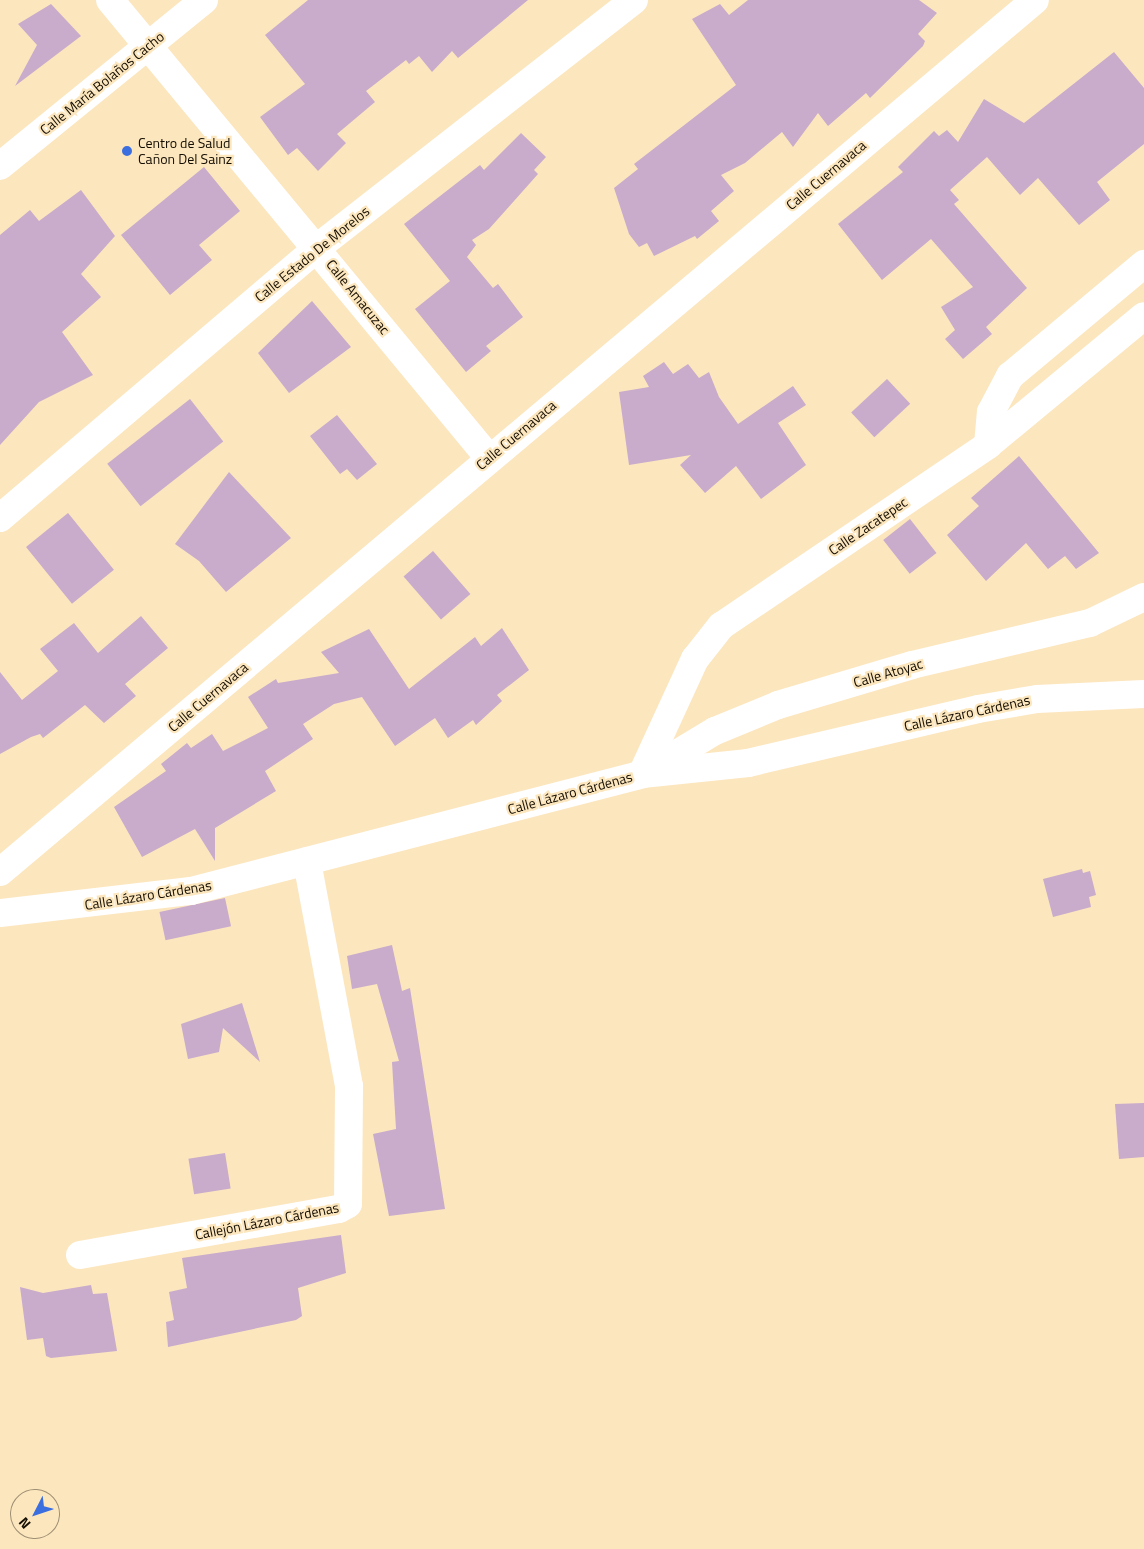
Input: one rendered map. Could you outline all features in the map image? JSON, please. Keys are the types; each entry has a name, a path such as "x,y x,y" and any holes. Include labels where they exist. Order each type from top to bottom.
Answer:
{"street":[{"name":"Calle Amacuzac","path":"110,0 318,247 489,458"},
{"name":"Calle María Bolaños Cacho","path":"0,166 204,0"},
{"name":"Calle Estado De Morelos","path":"0,518 318,247 634,0"},
{"name":"Calle Cuernavaca","path":"0,872 489,458 1035,0"},
{"path":"988,445 991,412 1010,376 1144,264"},
{"name":"Calle Zacatepec","path":"642,774 695,659 720,626 988,445 1144,316"},
{"name":"Calle Atoyac","path":"642,774 715,730 778,706 912,665 1090,623 1144,597"},
{"name":"Calle Lázaro Cárdenas","path":"0,914 191,891 642,774 748,763 1037,699 1144,694"},
{"name":"Callejón Lázaro Cárdenas","path":"80,1255 339,1209 348,1204 349,1086 307,861"}],"building":[{"path":"308,0 528,0 458,58 452,51 432,72 419,56 409,64 406,60 366,91 375,102 337,134 346,143 318,171 297,148 288,155 260,117 305,84 265,35"},
{"path":"748,0 919,0 937,13 918,34 925,41 923,46 870,98 866,93 828,126 818,113 793,147 782,132 745,163 721,175 734,191 711,211 719,221 697,239 695,236 654,256 647,243 639,247 629,234 614,188 638,169 634,164 736,85 692,19 720,4 729,15"},
{"path":"51,4 81,36 15,86 37,45 18,24"},
{"path":"1114,52 1144,88 1144,144 1097,182 1110,200 1079,225 1038,178 1020,195 987,157 950,190 959,200 954,204 1027,288 986,327 992,334 963,359 945,339 955,330 941,307 973,287 931,239 882,280 838,224 903,172 898,167 934,131 939,136 947,130 958,142 984,99 1024,123"},
{"path":"521,133 546,157 534,170 538,174 489,229 472,240 476,245 467,257 493,288 498,284 523,317 486,346 491,351 466,372 415,309 450,281 404,224 480,165 484,170"},
{"path":"204,167 240,211 199,245 212,260 170,295 121,235"},
{"path":"81,190 115,236 81,274 101,297 62,332 93,375 39,402 0,445 0,235 30,210 39,221"},
{"path":"312,301 351,347 289,393 258,353"},
{"path":"664,362 673,374 688,364 699,378 709,372 719,397 738,424 793,386 806,405 778,423 806,465 761,499 736,466 705,493 680,465 691,455 629,465 619,392 649,387 643,376"},
{"path":"887,379 910,404 874,437 851,412"},
{"path":"190,399 223,442 141,506 107,464"},
{"path":"337,415 377,464 357,480 347,469 340,474 310,436"},
{"path":"1019,456 1099,553 1076,569 1065,556 1048,569 1026,543 986,581 947,535 979,506 971,498"},
{"path":"229,472 291,538 226,592 199,561 175,544"},
{"path":"68,513 114,570 72,604 26,547"},
{"path":"910,519 936,553 910,574 883,540"},
{"path":"433,551 470,594 441,620 404,577"},
{"path":"141,616 168,648 125,684 136,696 104,723 85,705 43,738 40,734 31,737 0,754 0,672 22,700 58,671 40,649 74,623 98,653"},
{"path":"502,628 529,670 497,695 502,701 476,725 473,720 448,738 435,718 395,746 362,697 334,704 303,724 313,739 265,771 276,791 215,828 215,861 195,829 142,857 114,807 166,771 161,764 187,743 191,748 212,734 223,751 268,728 248,697 276,679 278,683 339,673 321,652 369,629 409,689 475,637 481,646"},
{"path":"1082,869 1083,873 1090,871 1096,895 1089,897 1091,907 1053,917 1043,879"},
{"path":"225,898 231,926 165,940 159,912"},
{"path":"392,945 402,991 410,988 445,1209 389,1216 373,1134 396,1129 392,1062 399,1061 377,984 352,989 347,956"},
{"path":"242,1003 260,1062 223,1028 219,1052 188,1059 181,1024"},
{"path":"1144,1103 1144,1157 1119,1159 1115,1104"},
{"path":"225,1153 231,1189 194,1194 188,1159"},
{"path":"341,1235 346,1273 298,1288 302,1316 296,1320 168,1347 166,1322 174,1320 169,1292 187,1288 182,1258"},
{"path":"91,1285 93,1294 107,1293 117,1351 51,1358 46,1356 43,1338 27,1340 20,1287 43,1293"}],"place":[{"name":"Centro de Salud Cañon Del Sainz","path":"127,151"}]}
